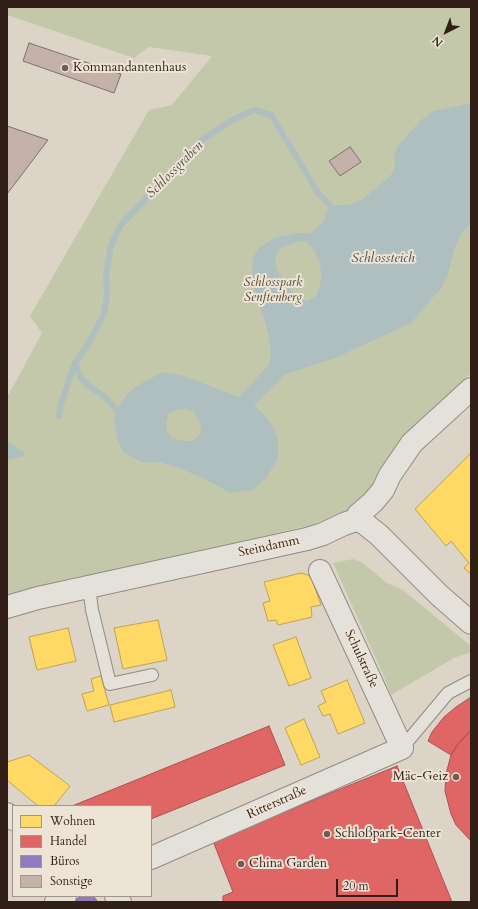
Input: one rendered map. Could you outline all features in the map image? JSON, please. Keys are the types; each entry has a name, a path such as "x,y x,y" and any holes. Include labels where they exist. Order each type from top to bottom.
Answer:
{"street":[{"name":"Steindamm","path":"7,607 38,598 307,539 356,520 358,515 373,502 383,490 390,475 412,443 471,389"},
{"path":"356,520 364,523 379,535 439,595 471,623"},
{"name":"Schulstraße","path":"320,570 402,748"},
{"name":"Ritterstraße","path":"152,858 402,748"}],"lane":[{"path":"89,587 92,610 110,684 152,676"},
{"path":"402,748 448,693 471,681"}],"green space":[{"name":"Schlosspark Senftenberg","path":"7,7 471,7 471,373 394,449 380,480 360,505 336,517 308,526 73,580 20,594 7,594 7,393 9,394 42,333 30,316 149,110 172,105 212,56 149,47 134,58 7,15"},
{"path":"353,559 361,562 387,583 403,590 471,646 471,652 454,658 391,695 333,563"}],"water":[{"name":"Schlossteich","path":"471,103 471,222 459,238 447,277 441,288 411,323 335,358 286,374 254,405 270,421 278,438 278,460 265,479 252,490 230,493 207,480 179,468 159,462 143,463 123,452 117,438 114,420 116,409 131,390 147,380 164,372 184,376 239,397 268,366 271,355 268,333 253,285 252,265 254,256 259,248 274,238 297,233 308,233 315,230 325,219 330,205 349,205 363,199 394,171 394,155 398,146 421,120 434,111","holes":["299,241 305,241 312,247 320,264 322,277 317,295 308,301 299,299 294,294 283,281 275,262 276,254 281,248","179,409 186,409 194,412 201,426 201,434 193,441 184,441 172,438 167,432 166,423 169,413"]},
{"path":"7,441 25,453 24,456 7,460"}],"building: Wohnen":[{"path":"471,453 471,574 464,568 469,563 451,541 446,546 415,509"},
{"path":"301,573 308,575 312,580 321,605 311,607 312,617 278,625 276,620 268,621 263,603 270,601 264,582"},
{"path":"158,620 167,660 123,669 114,628"},
{"path":"68,628 76,661 37,670 29,637"},
{"path":"296,637 311,678 289,686 273,645"},
{"path":"101,676 109,705 87,711 82,694 94,691 91,679"},
{"path":"347,680 365,723 338,734 330,714 323,716 318,706 326,702 321,691"},
{"path":"171,690 175,707 114,722 110,705"},
{"path":"304,719 320,757 301,765 285,728"},
{"path":"29,755 70,786 55,805 37,805 7,780 7,762"}],"building: Handel":[{"path":"471,697 471,730 458,744 451,755 428,741 432,732 444,717"},
{"path":"269,726 285,765 152,819 152,805 74,805"},
{"path":"471,730 471,841 456,825 451,814 445,791 446,774 451,755 458,744"},
{"name":"Schloßpark-Center","path":"397,766 452,902 223,902 223,896 233,892 213,841"}],"building: Büros":[{"path":"80,897 94,897 98,902 72,902"}],"building: Sonstige":[{"path":"29,43 121,74 114,93 23,61"},
{"path":"7,126 48,140 7,194"},
{"path":"350,147 361,162 340,176 329,161"}],"waterway":[{"name":"Schlossgraben","path":"59,416 60,407 75,363 87,346 104,314 107,296 106,276 111,245 120,226 202,140 232,120 254,110 271,115 318,193 330,205"},
{"name":"Schlossgraben","path":"75,363 80,377 88,385 105,397 116,409"}],"place":[{"name":"Kommandantenhaus","path":"65,68"},
{"name":"Mäc-Geiz","path":"456,777"},
{"name":"Schloßpark-Center","path":"327,834"},
{"name":"China Garden","path":"241,864"}]}
